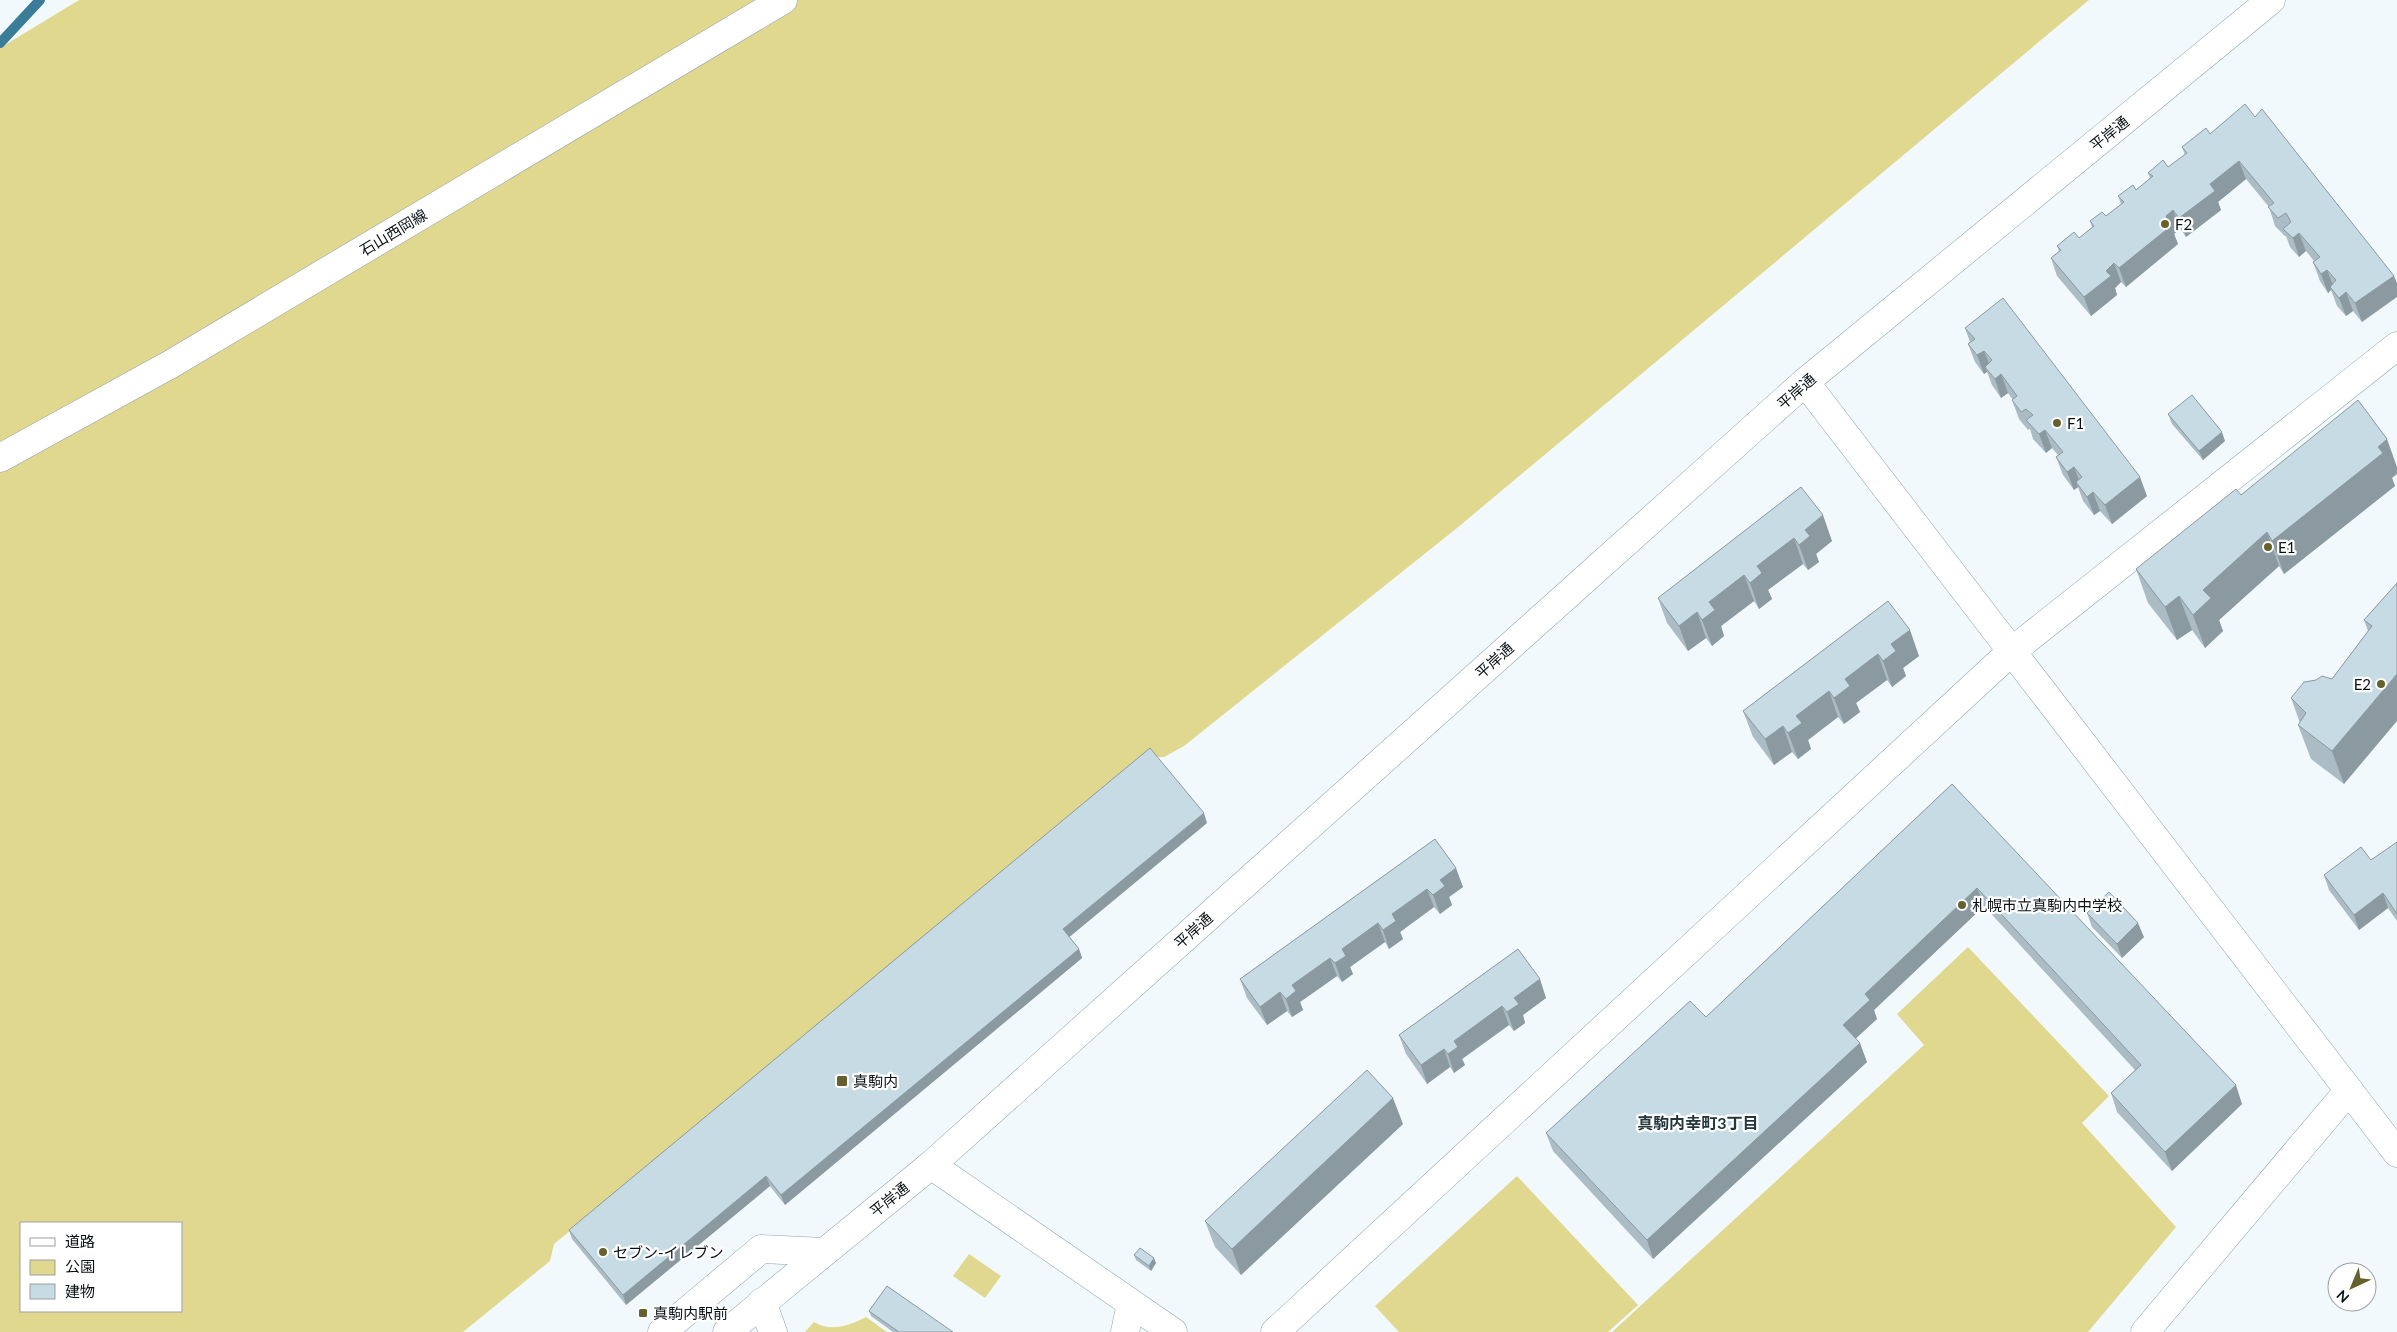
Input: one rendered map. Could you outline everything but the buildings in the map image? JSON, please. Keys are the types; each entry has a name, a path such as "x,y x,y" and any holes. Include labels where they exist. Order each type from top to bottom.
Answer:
{"street":[{"name":"石山西岡線","path":"0,458 171,364 783,0"},
{"name":"平岸通","path":"727,1332 930,1165 1805,382 2272,0"},
{"path":"1275,1332 2012,650 2397,346"},
{"path":"1805,382 2397,1153"},
{"path":"2145,1332 2349,1090"},
{"path":"930,1165 1173,1332"},
{"path":"662,1332 761,1249 824,1252"},
{"path":"762,1302 773,1332"},
{"path":"1125,1332 1132,1304"}],"green space":[{"path":"79,0 2089,0 1457,528 1184,746 1164,757 1149,757 554,1244 550,1261 463,1332 0,1332 0,48"},
{"path":"1968,947 2109,1096 2082,1123 2176,1227 2088,1332 1612,1332 1924,1045 1897,1014"},
{"path":"1517,1176 1638,1305 1608,1332 1399,1332 1375,1306"},
{"path":"969,1254 1001,1276 985,1298 953,1276"},
{"path":"866,1317 887,1332 805,1332 814,1322 826,1327 840,1327"}],"waterway":[{"path":"0,43 40,0"}],"place":[{"name":"F2","path":"2165,224"},
{"name":"F1","path":"2057,423"},
{"name":"E1","path":"2268,547"},
{"name":"E2","path":"2381,684"},
{"name":"札幌市立真駒内中学校","path":"1962,905"},
{"name":"真駒内","path":"842,1081"},
{"name":"セブン-イレブン","path":"603,1252"},
{"name":"真駒内駅前","path":"643,1313"}],"district":[{"name":"真駒内幸町3丁目","path":"1698,1122"}]}
